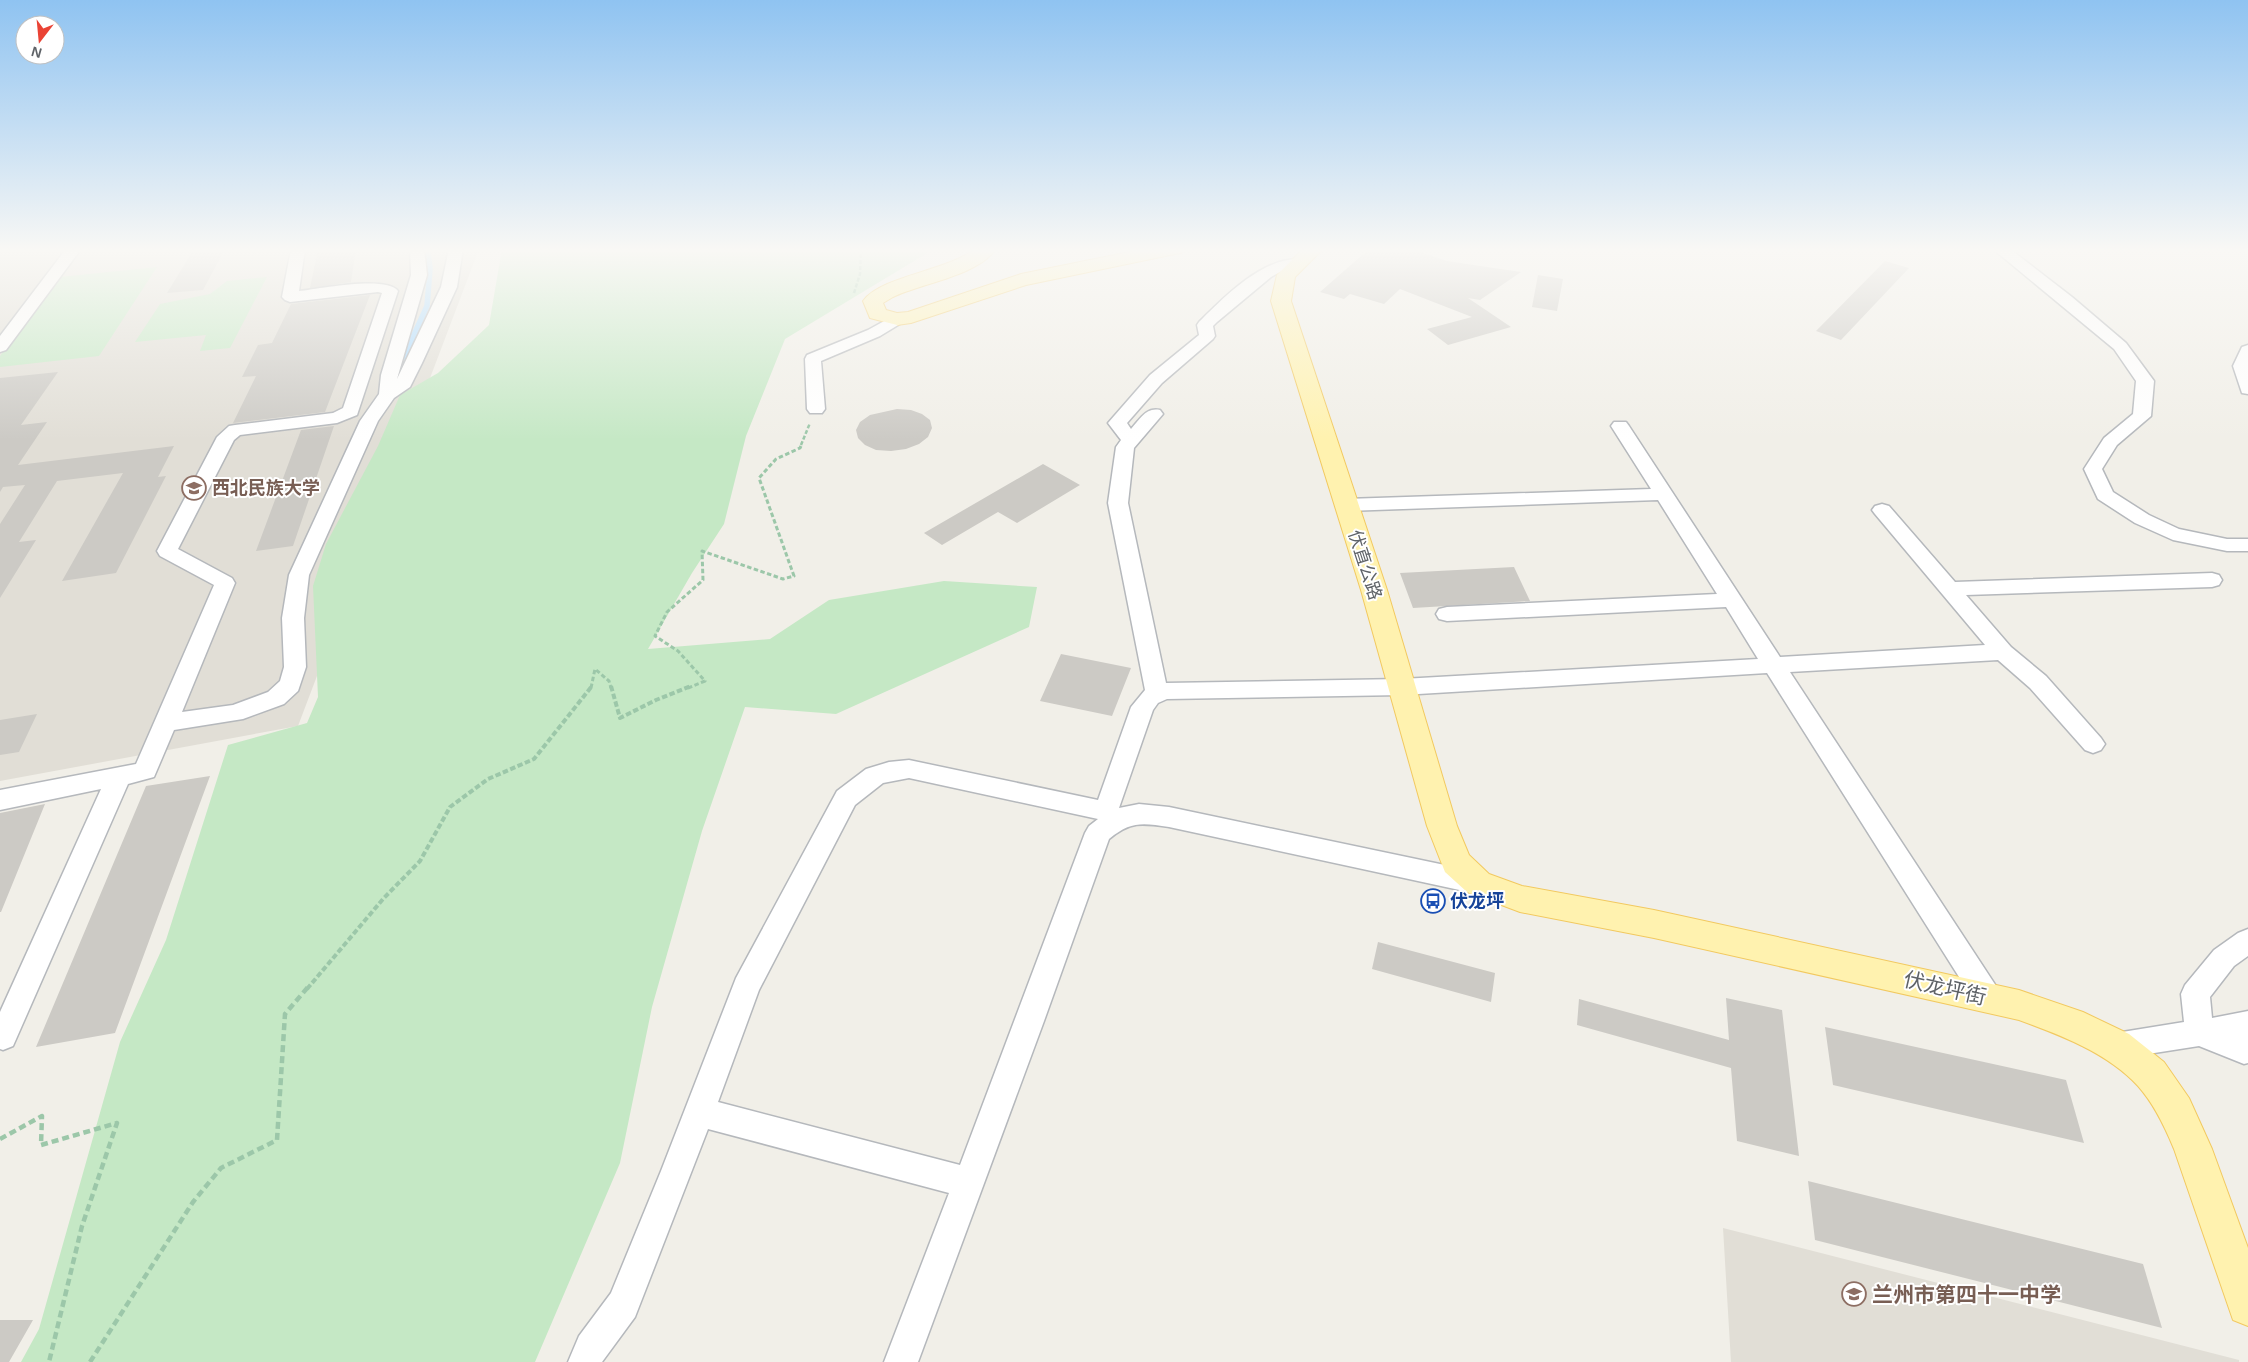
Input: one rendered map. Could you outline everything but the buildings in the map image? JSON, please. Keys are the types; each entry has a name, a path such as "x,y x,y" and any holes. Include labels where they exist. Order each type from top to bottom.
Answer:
{"main road":[{"path":"877,313 897,319 924,313"},
{"name":"伏直公路","path":"1285,313 1374,590 1442,826 1456,863 1478,883"},
{"name":"伏龙坪街","path":"1478,883 1520,900 1654,924 2019,1005 2071,1023 2116,1046 2151,1074 2176,1110 2193,1149 2248,1306"}],"street":[{"path":"0,346 26,313"},
{"path":"0,800 145,771 225,584 167,551 217,454 226,437 235,430 337,418 351,411 383,313"},
{"path":"388,394 389,375 408,313"},
{"path":"165,723 235,714 276,698 290,685 294,667 293,618 299,575 369,421 388,394 404,383 437,313"},
{"path":"1132,440 1117,422 1156,379 1207,336 1205,325 1216,313"},
{"path":"2081,313 2120,346 2145,381 2142,416 2110,442 2094,469 2105,494 2142,519 2173,534 2226,545 2248,545"},
{"path":"816,410 813,359 874,333 897,319"},
{"path":"2248,350 2241,366 2248,389"},
{"path":"1154,414 1125,447 1118,504 1157,694"},
{"path":"1620,426 1988,998"},
{"path":"1346,505 1663,494"},
{"path":"1882,510 2003,652 2038,682 2093,744"},
{"path":"1949,589 2212,580"},
{"path":"1447,614 1732,600"},
{"path":"901,1362 1098,833 1110,816 1142,707 1150,697 1166,691 1402,687 2003,652"},
{"path":"585,1362 591,1348 623,1305 746,987 846,798 863,781 884,770 909,769 1110,816 1135,812 1169,817 1478,883"},
{"path":"3,1037 120,776"},
{"path":"2200,1033 2195,994 2224,958 2248,941"},
{"path":"2116,1046 2248,1024"},
{"path":"2200,1033 2244,1051 2248,1050"},
{"path":"699,1112 969,1183"}],"path":[{"path":"90,1362 193,1202 221,1168 277,1140 285,1014 383,900 420,861 450,807 488,779 534,759 591,689 595,669 609,681 620,718 656,700 705,681 678,651 655,636 667,612 704,580 702,551 783,579 794,576 759,478 767,466 778,456 800,448 816,410"},
{"path":"0,1139 42,1116 41,1145 117,1123 82,1226 49,1362"}],"shaded area":[{"name":"西北民族大学","path":"0,313 455,313 298,726 0,781"},
{"name":"兰州市第四十一中学","path":"1723,1228 2239,1360 2239,1362 1731,1362"}],"green space":[{"path":"33,313 127,313 99,356 0,367 0,356"},
{"path":"154,313 248,313 230,348 200,351 206,335 135,342"},
{"path":"491,313 829,313 785,339 746,436 724,524 692,573 648,649 770,639 829,600 944,581 1037,587 1029,627 836,714 745,707 702,831 652,1007 620,1163 535,1362 21,1362 39,1329 120,1042 166,940 228,745 307,723 318,697 313,586 326,544 378,446 400,395 438,373 489,325"}],"waterway":[{"path":"404,357 424,313"}],"place":[{"name":"西北民族大学","path":"194,488"},
{"name":"伏龙坪","path":"1433,901"},
{"name":"兰州市第四十一中学","path":"1854,1294"}]}
